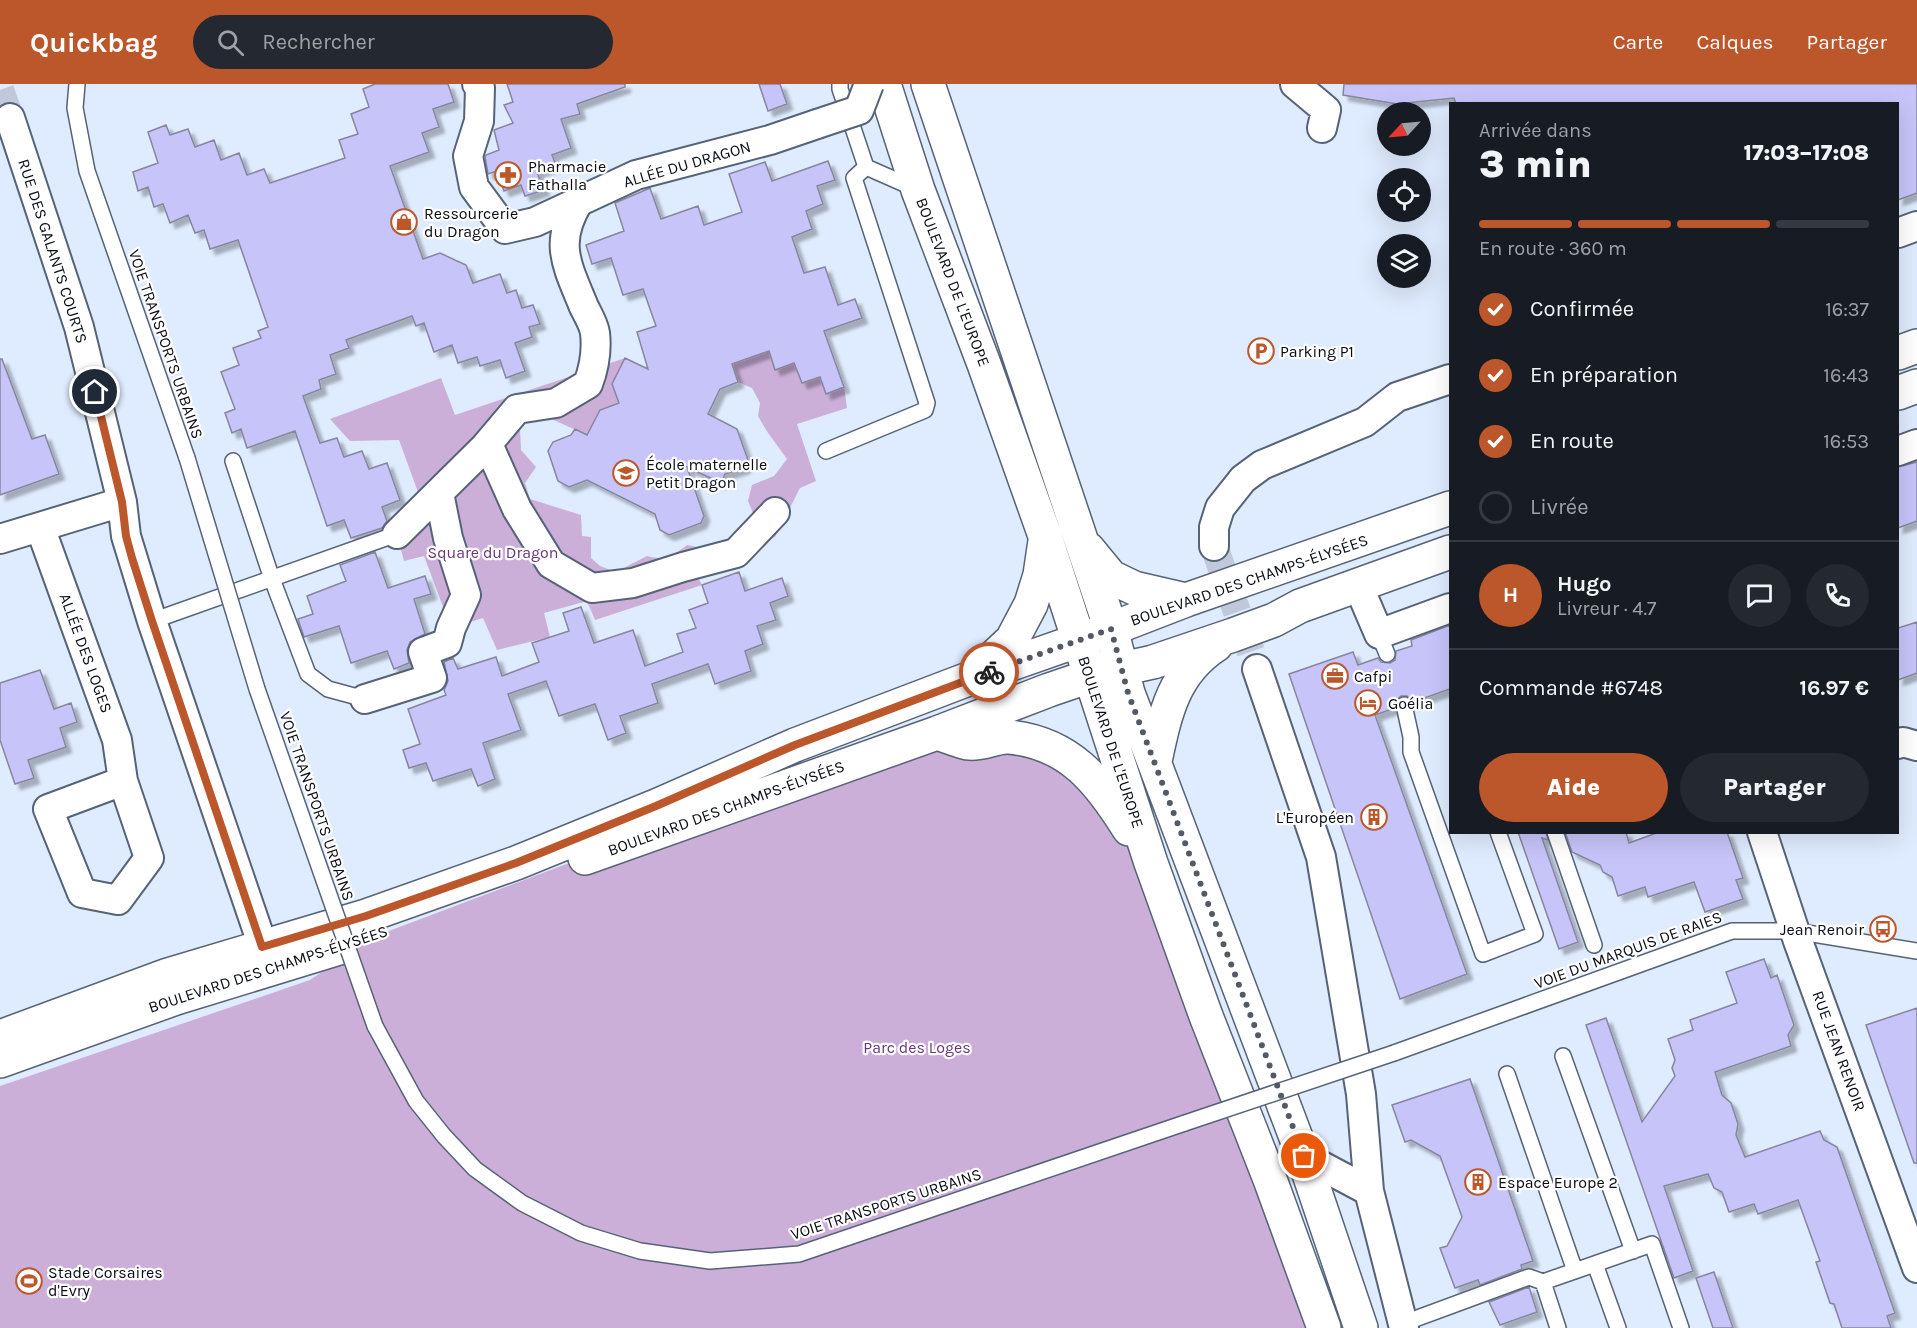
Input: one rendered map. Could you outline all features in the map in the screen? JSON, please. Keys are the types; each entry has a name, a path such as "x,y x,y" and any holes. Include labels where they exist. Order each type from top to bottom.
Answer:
{"main road":[{"name":"BOULEVARD DE L'EUROPE","path":"884,84 918,190 984,364 1045,536 1151,863 1206,1016 1271,1182 1324,1328"},
{"name":"BOULEVARD DE L'EUROPE","path":"934,89 1111,629 1128,693 1304,1156 1361,1328"},
{"path":"1899,353 1917,346"},
{"path":"1899,393 1917,386"},
{"name":"BOULEVARD DES CHAMPS-ÉLYSÉES","path":"0,1061 176,998 366,916 516,863 656,806 795,745 1186,600 1449,508"},
{"path":"971,678 1012,640 1031,604 1040,575 1045,536"},
{"path":"1082,541 1111,577 1134,588 1186,600"},
{"name":"BOULEVARD DES CHAMPS-ÉLYSÉES","path":"0,1037 168,975 373,937 561,866 937,733 1090,676 1154,662 1233,635 1274,620 1300,606 1449,552"},
{"path":"1155,761 1165,714 1173,692 1204,653 1233,635"},
{"path":"937,733 970,743 1007,737 1043,743 1080,765 1111,801 1151,863"}],"street":[{"path":"477,84 480,88 479,121 468,156 474,187 505,229 540,242 570,273"},
{"name":"ALLÉE DU DRAGON","path":"505,229 535,222 636,175 777,141 859,110 870,84"},
{"path":"1295,84 1326,111 1322,128"},
{"name":"RUE DES GALANTS COURTS","path":"10,118 79,327 122,502 126,536 152,621 266,958"},
{"path":"397,534 488,444 517,409 556,403 588,384 594,368 595,332 570,273 563,245 570,217 579,201"},
{"path":"1899,233 1917,226"},
{"path":"1214,546 1214,527 1221,508 1243,478 1262,465 1365,422 1397,397 1449,379"},
{"path":"488,444 517,509 551,564 592,588 633,583 736,553 776,512"},
{"path":"1899,451 1917,444"},
{"path":"364,699 432,678 423,652 447,643 450,628 466,595 447,538 439,493"},
{"path":"0,539 122,502"},
{"name":"ALLÉE DES LOGES","path":"40,527 117,740 123,781"},
{"path":"1358,585 1383,644 1449,609"},
{"path":"1257,669 1322,857 1361,1094 1370,1191 1378,1232 1404,1326"},
{"path":"1899,744 1902,742 1917,746"},
{"name":"RUE JEAN RENOIR","path":"1763,834 1796,931 1907,1208 1917,1268"},
{"path":"1304,1156 1370,1191"}],"lane":[{"name":"VOIE TRANSPORTS URBAINS","path":"77,84 75,108 87,171 187,458 256,689 375,1026 416,1101 475,1169 522,1203 581,1233 640,1251 710,1261 799,1254 1394,1053"},
{"path":"840,84 866,166 918,190"},
{"path":"826,452 925,410 927,403 854,178 866,166"},
{"path":"233,461 272,579 308,674 328,689 364,699"},
{"path":"152,621 397,534"},
{"path":"1404,705 1411,737 1411,752 1483,954 1534,934 1499,834"},
{"path":"1556,834 1594,945"},
{"name":"VOIE DU MARQUIS DE RAIES","path":"1394,1053 1732,931 1796,931 1917,951"},
{"path":"1563,1056 1633,1251"},
{"path":"1507,1074 1575,1271"},
{"path":"1404,1326 1529,1277 1543,1282 1652,1244 1681,1328"},
{"path":"1595,1264 1618,1328"},
{"path":"1543,1282 1558,1328"}],"green space":[{"name":"Square du Dragon","path":"769,351 775,369 794,363 802,383 820,377 826,394 844,387 847,408 797,424 816,481 800,488 775,537 762,542 754,556 736,566 697,575 702,585 595,620 587,601 544,613 550,637 497,650 483,618 451,628 424,556 404,561 394,524 426,514 399,440 350,441 330,419 441,378 455,415 625,358 612,384 619,403 600,410 587,435 536,412 520,428 521,450 536,467 525,483 530,499 581,515 582,536 591,537 591,558 600,566 616,572 647,556 668,557 687,545 727,553 739,545 753,513 748,501 752,485 774,476 787,459 758,416 760,403 752,388 738,382 732,364"},
{"name":"Parc des Loges","path":"1007,737 1111,800 1324,1328 0,1328 0,1086 310,980 373,937 561,866 747,800 970,743"}],"building":[{"path":"375,84 448,84 454,102 433,109 439,127 422,133 429,152 390,166 423,259 440,253 466,265 473,283 500,274 507,293 516,290 522,308 533,305 540,324 529,327 532,337 515,343 525,371 506,378 500,360 480,366 477,357 458,363 452,345 434,352 424,323 416,326 412,316 346,340 349,348 330,355 336,374 319,380 321,389 303,396 320,443 337,438 344,457 362,451 369,469 387,463 400,500 382,507 387,521 382,528 351,538 344,520 327,526 295,431 247,448 241,429 232,433 225,413 235,409 221,372 239,365 233,348 261,338 258,331 268,327 238,240 210,249 204,230 195,233 188,215 170,223 163,204 154,207 148,187 138,191 133,172 158,163 148,132 166,125 170,135 188,129 195,147 214,140 221,160 239,153 247,175 264,169 270,183 345,158 339,140 358,134 351,114 369,107 363,89"},
{"path":"507,84 625,84 625,87 577,104 580,114 561,119 571,148 552,155 556,165 537,172 544,190 525,196 521,185 504,191 497,171 488,174 485,157 499,150 494,130 513,123 504,105 513,102"},
{"path":"759,84 780,84 787,104 768,111"},
{"path":"1344,84 1917,84 1917,193 1899,200 1899,102 1455,102 1454,98 1385,102 1343,95"},
{"path":"828,161 835,180 817,186 823,204 806,211 812,229 792,237 804,273 825,267 838,305 855,299 862,318 824,331 844,387 826,394 820,377 802,383 794,363 775,370 769,351 732,364 738,382 720,389 708,414 737,429 748,460 744,468 725,474 721,483 687,467 704,516 701,523 669,535 660,530 655,514 587,480 569,487 558,481 548,451 553,442 571,435 575,429 587,435 600,410 619,403 612,384 625,358 648,369 637,332 656,326 643,289 623,295 611,258 592,264 586,245 624,231 615,203 650,188 661,219 698,206 704,225 742,212 729,174 765,162 772,181"},
{"path":"0,359 2,359 32,439 45,435 59,474 0,495"},
{"path":"1917,462 1917,521 1899,528 1899,467"},
{"path":"375,552 388,588 425,576 431,594 414,599 425,634 410,642 407,650 409,663 394,669 387,651 351,663 339,626 304,637 298,619 313,614 307,596 346,581 340,565"},
{"path":"739,572 745,591 782,578 788,596 770,603 776,620 757,626 763,644 745,651 751,671 715,684 708,664 652,684 658,703 620,716 626,733 608,740 595,704 559,716 546,681 508,694 521,730 483,743 495,779 478,786 471,769 433,781 426,763 409,768 403,750 420,744 408,709 446,695 444,690 448,681 444,662 453,658 458,669 496,657 502,676 539,662 532,643 569,631 563,613 581,607 594,643 633,630 645,666 683,652 677,634 696,628 689,610 708,603 702,585"},
{"path":"1917,622 1917,673 1899,680 1899,628"},
{"name":"L'Européen","path":"1449,625 1449,689 1413,702 1407,696 1401,696 1395,702 1395,708 1375,715 1467,974 1400,999 1289,674 1353,652 1358,665 1378,658 1381,662 1390,663 1395,660 1396,651 1412,646 1411,640"},
{"path":"40,670 54,709 71,703 77,722 60,728 66,747 28,760 34,778 15,784 0,740 0,683"},
{"path":"1519,834 1546,834 1548,840 1542,838 1578,942 1559,949"},
{"path":"1566,834 1627,834 1629,843 1654,834 1728,834 1743,878 1736,880 1743,899 1705,912 1694,882 1648,897 1645,887 1618,896 1612,877 1603,872 1600,865 1572,852"},
{"path":"1764,959 1771,978 1777,975 1794,1025 1788,1035 1791,1046 1715,1072 1722,1095 1731,1103 1738,1124 1736,1135 1745,1157 1820,1131 1824,1140 1837,1147 1895,1313 1887,1316 1891,1328 1842,1328 1834,1304 1830,1303 1816,1262 1820,1261 1798,1200 1758,1214 1754,1204 1729,1212 1722,1192 1714,1188 1708,1174 1664,1186 1693,1271 1674,1278 1586,1025 1606,1018 1642,1122 1675,1076 1672,1068 1675,1060 1668,1039 1693,1030 1690,1020 1737,1003 1726,972"},
{"path":"1917,1008 1917,1163 1914,1163 1866,1025"},
{"name":"Espace Europe 2","path":"1470,1079 1533,1261 1521,1265 1522,1269 1480,1285 1478,1280 1455,1288 1440,1248 1447,1246 1462,1217 1440,1156 1411,1140 1405,1142 1392,1105"},
{"path":"1714,1272 1733,1328 1713,1328 1696,1278"},
{"path":"1529,1287 1537,1312 1500,1325 1489,1302"}],"tunnel":[{"path":"0,90 10,118"},
{"path":"1214,546 1257,669"}],"way so far":[{"path":"989,672 1111,629 1128,693 1304,1156"}],"place":[{"name":"Pharmacie Fathalla","path":"508,175"},
{"name":"Ressourcerie du Dragon","path":"404,222"},
{"name":"Parking P1","path":"1261,351"},
{"name":"École maternelle Petit Dragon","path":"626,473"},
{"name":"Cafpi","path":"1335,676"},
{"name":"Goélia","path":"1368,703"},
{"name":"L'Européen","path":"1374,817"},
{"name":"Jean Renoir","path":"1883,929"},
{"name":"Espace Europe 2","path":"1478,1182"},
{"name":"Stade Corsaires d'Evry","path":"29,1281"}],"route":[{"path":"95,392 122,502 126,536 132,558 262,947 366,916 516,863 656,806 795,745 989,672"}]}
